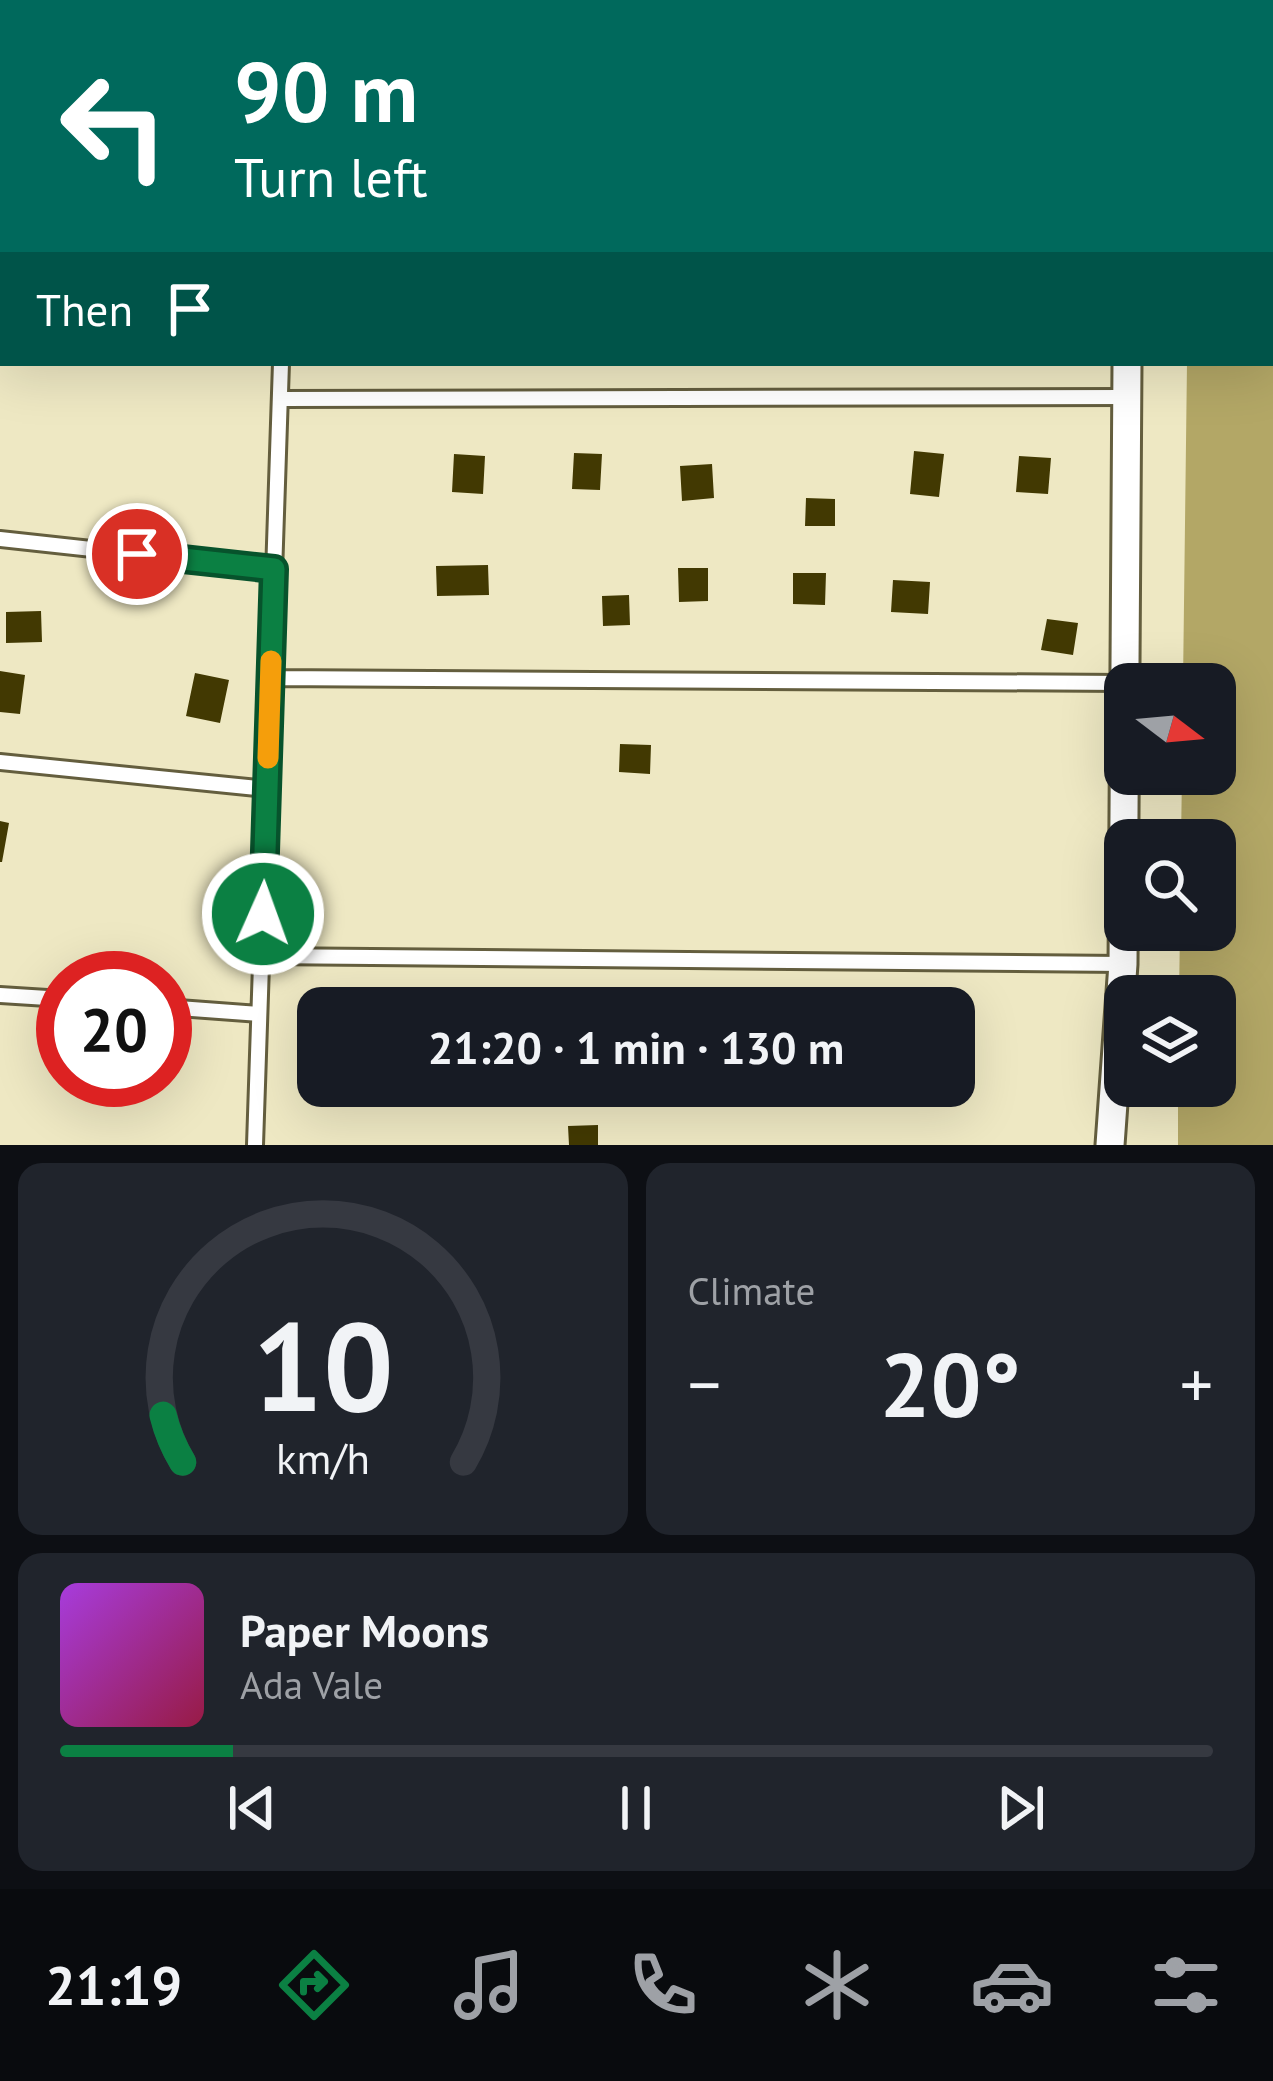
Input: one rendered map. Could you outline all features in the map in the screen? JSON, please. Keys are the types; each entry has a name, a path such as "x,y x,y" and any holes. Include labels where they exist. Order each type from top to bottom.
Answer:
{"street":[{"path":"1123,663 1127,366"},
{"path":"1110,1145 1123,964 1123,795"}],"lane":[{"path":"255,1145 281,366"},
{"path":"280,398 1127,397"},
{"path":"0,538 274,569"},
{"path":"271,678 1104,683"},
{"path":"0,762 267,788"},
{"path":"262,956 1123,964"},
{"path":"0,994 36,997"},
{"path":"192,1009 260,1014"}],"shaded area":[{"path":"1187,366 1273,366 1273,1145 1178,1145 1178,1107 1236,1107 1236,975 1179,975 1180,951 1236,951 1236,819 1181,819 1182,795 1236,795 1236,663 1183,663"}],"building":[{"path":"914,451 944,454 939,497 910,494"},
{"path":"574,453 602,454 600,490 572,489"},
{"path":"454,454 485,456 483,494 452,492"},
{"path":"1019,456 1051,458 1048,494 1016,492"},
{"path":"712,464 714,498 682,501 680,466"},
{"path":"806,498 835,499 835,526 805,526"},
{"path":"488,565 489,595 437,596 436,566"},
{"path":"678,568 708,568 708,601 679,602"},
{"path":"793,573 826,573 825,605 793,604"},
{"path":"893,580 930,582 928,614 891,612"},
{"path":"629,595 630,625 603,626 602,596"},
{"path":"41,611 42,642 6,643 6,612"},
{"path":"1047,619 1078,623 1073,655 1041,650"},
{"path":"0,671 25,675 20,714 0,712"},
{"path":"195,673 229,680 220,723 186,716"},
{"path":"620,744 651,745 650,774 619,772"},
{"path":"0,821 9,823 2,862 0,862"},
{"path":"598,1125 598,1145 569,1145 568,1126"}],"slow traffic":[{"path":"268,758 271,661"}],"route":[{"path":"137,554 274,569 263,914"}]}
